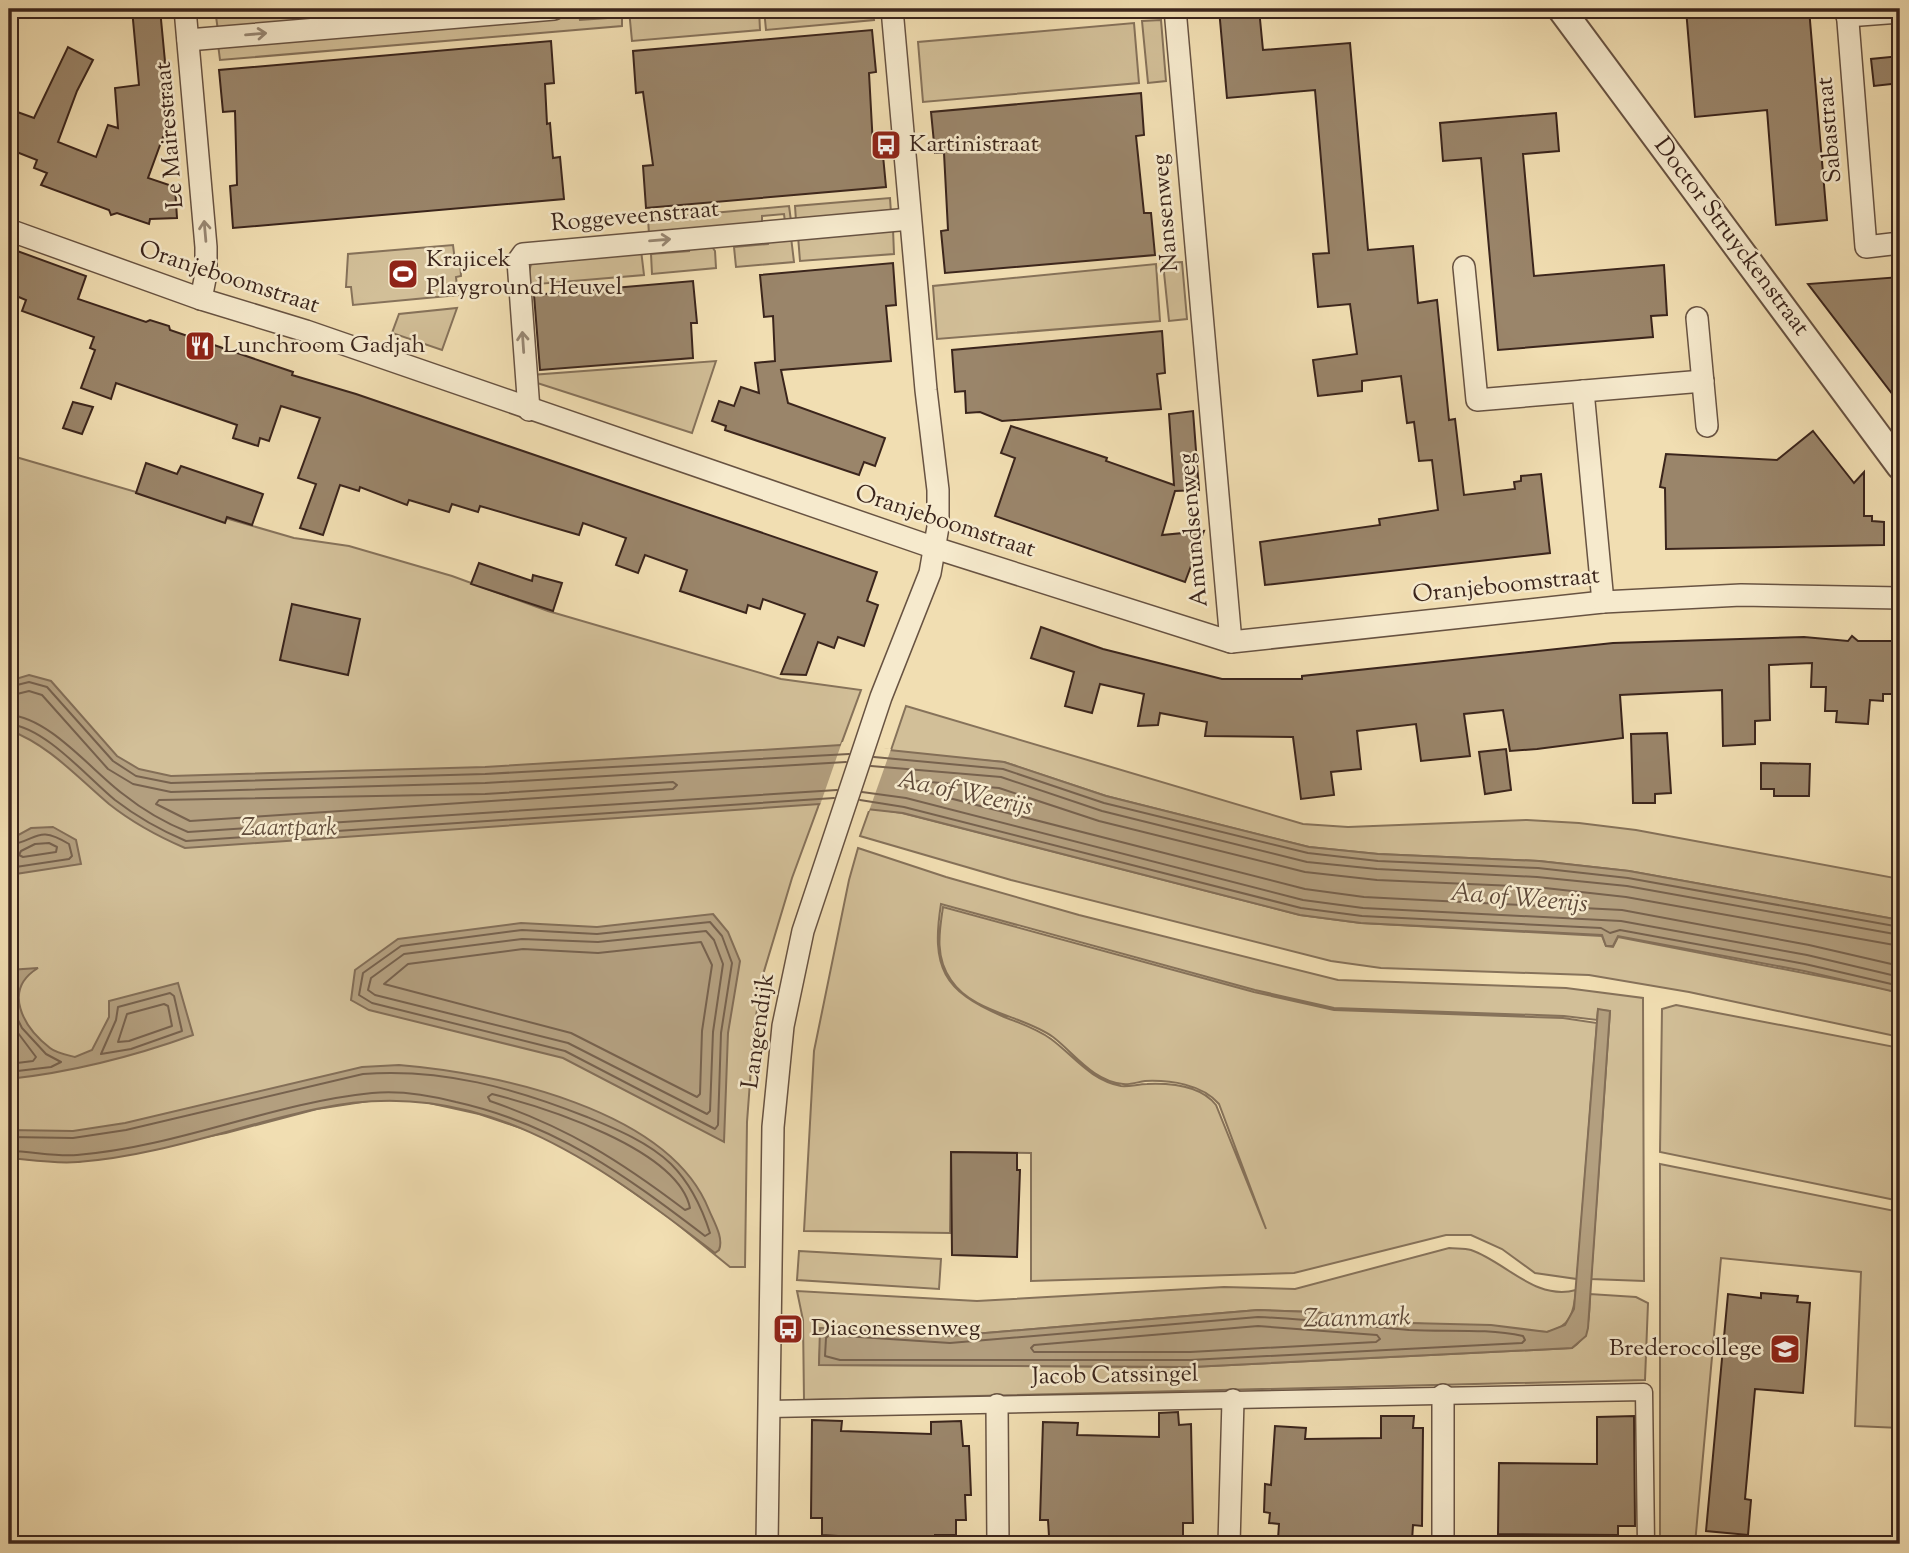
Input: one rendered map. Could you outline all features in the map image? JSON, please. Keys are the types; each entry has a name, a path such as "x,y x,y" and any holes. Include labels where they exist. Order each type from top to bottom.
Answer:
{"street":[{"name":"Le Mairestraat","path":"186,9 206,247 201,299"},
{"path":"188,40 554,9"},
{"path":"892,9 938,490 935,548"},
{"name":"Nansenweg","path":"1175,9 1210,413"},
{"name":"Doctor Struyckenstraat","path":"1561,9 1900,466"},
{"path":"1847,12 1900,12"},
{"name":"Sabastraat","path":"1847,12 1866,247 1900,243"},
{"name":"Roggeveenstraat","path":"529,410 518,261 523,254 910,219"},
{"name":"Oranjeboomstraat","path":"9,230 201,299 306,331 935,548 1231,642 1602,602 1754,595 1900,598"},
{"path":"1464,267 1478,400 1703,381"},
{"path":"1697,318 1707,426"},
{"path":"1583,391 1602,602"},
{"name":"Amundsenweg","path":"1210,413 1231,642"},
{"name":"Langendijk","path":"767,1544 773,1127 783,1026 803,931 881,697 930,573 935,548"},
{"name":"Jacob Catssingel","path":"769,1409 1644,1392 1646,1544"},
{"path":"1443,1395 1443,1544"},
{"name":"Jacob Catssingel","path":"1229,1544 1233,1400"},
{"path":"998,1405 998,1544"}],"green space":[{"path":"215,9 470,9 218,31"},
{"path":"759,9 760,30 632,41 629,10"},
{"path":"764,9 873,9 874,20 766,30"},
{"path":"579,15 580,20 622,17 622,26 220,60 218,44"},
{"path":"1161,20 1166,81 1148,83 1142,21"},
{"path":"1134,23 1139,83 923,102 918,42"},
{"path":"890,198 891,213 796,221 795,206"},
{"path":"789,206 791,221 785,222 784,214 762,216 762,224 649,234 648,219"},
{"path":"893,229 894,254 800,261 798,236"},
{"path":"791,237 794,262 736,267 734,247 768,244 769,239"},
{"path":"688,243 710,244 715,251 716,268 652,274 651,254 689,251"},
{"name":"Krajicek Playground Heuvel","path":"453,245 455,261 460,261 461,276 456,277 458,295 353,305 351,287 346,287 348,254"},
{"path":"641,250 644,275 526,285 531,264"},
{"path":"1182,262 1187,319 1169,321 1163,263"},
{"path":"1156,264 1160,321 937,339 933,286"},
{"path":"457,308 442,350 392,333 399,314"},
{"path":"716,361 692,433 531,381 531,375"},
{"name":"Zaartpark","path":"9,455 294,538 349,546 452,576 548,611 781,679 861,690 792,878 762,978 754,1029 747,1122 745,1267 730,1267 671,1219 580,1155 533,1132 479,1114 420,1101 375,1100 317,1109 226,1133 77,1162 9,1158"},
{"path":"906,706 1303,824 1348,827 1527,820 1579,823 1636,830 1900,879 1900,920 1629,871 1539,861 1378,854 1309,847 1106,796 1004,762 890,753"},
{"path":"870,808 902,813 1300,915 1361,923 1602,936 1606,946 1613,947 1618,937 1881,988 1900,993 1900,1037 1689,992 1589,975 1381,968 1331,961 1011,880 860,836"},
{"path":"858,848 946,877 1079,915 1338,980 1566,988 1643,998 1644,1281 1591,1279 1610,1011 1598,1010 1597,1020 1564,1016 1334,1008 1255,990 941,904 938,926 940,961 954,986 966,997 982,1007 1045,1035 1100,1079 1124,1086 1175,1085 1194,1090 1216,1105 1266,1229 1219,1104 1212,1097 1195,1088 1175,1083 1145,1081 1123,1084 1102,1078 1053,1037 972,1000 951,980 942,963 940,935 943,907 1254,992 1334,1010 1563,1018 1597,1023 1577,1279 1535,1273 1502,1249 1471,1235 1446,1235 1294,1273 1031,1281 1031,1153 951,1152 950,1233 804,1231 814,1051"},
{"path":"1676,1005 1900,1048 1900,1201 1660,1152 1662,1009"},
{"path":"1660,1164 1900,1212 1900,1247 1894,1263 1900,1287 1900,1428 1855,1426 1861,1272 1721,1258 1695,1544 1660,1544"},
{"path":"1449,1248 1471,1250 1521,1279 1547,1290 1576,1290 1570,1317 1555,1330 1547,1332 1409,1323 1314,1312 1258,1310 950,1336 821,1328 819,1365 1191,1367 1572,1348 1586,1331 1590,1294 1636,1297 1648,1303 1645,1380 804,1400 803,1320 797,1291 977,1301 1224,1287 1295,1289"},
{"path":"799,1251 941,1259 939,1289 797,1280"}],"water":[{"name":"Aa of Weerijs","path":"29,675 51,681 117,756 139,769 171,776 485,767 841,745 1004,762 1106,796 1309,847 1378,854 1539,861 1629,871 1900,920 1900,993 1804,971 1618,936 1613,946 1606,946 1602,935 1361,923 1300,915 903,813 820,804 185,848 127,817 50,753 9,730 9,681"},
{"path":"53,827 76,840 81,864 9,875 9,840 31,828"},
{"path":"713,914 728,932 740,961 728,1033 724,1142 563,1058 369,1010 351,1000 355,970 398,939 521,923 597,927"},
{"path":"38,968 27,977 21,987 20,1008 32,1030 55,1051 75,1057 92,1050 109,1017 109,1001 178,983 193,1035 102,1063 9,1079 9,970"},
{"name":"Zaanmark","path":"1598,1009 1610,1011 1588,1328 1586,1336 1572,1348 1191,1367 819,1365 820,1328 950,1336 1258,1310 1314,1312 1409,1323 1491,1325 1547,1332 1565,1325 1574,1309"},
{"path":"399,1065 439,1069 529,1088 575,1103 619,1122 657,1146 688,1175 716,1225 720,1240 719,1250 715,1253 624,1186 578,1157 531,1133 482,1114 430,1103 375,1101 316,1109 168,1147 108,1159 61,1162 9,1158 9,1130 73,1131 125,1123 362,1067"}],"pier":[{"path":"842,742 891,749 869,811 819,808"}],"building":[{"path":"132,9 160,9 168,93 170,139 163,137 148,178 175,187 177,218 150,219 149,224 117,213 111,215 109,210 41,185 47,173 34,168 37,160 9,149 9,109 34,118 68,47 93,60 77,91 58,142 96,157 108,125 118,128 115,88 139,85"},
{"path":"1219,9 1259,9 1263,50 1350,43 1368,250 1413,246 1418,303 1437,300 1449,420 1455,419 1464,495 1515,489 1514,482 1521,481 1521,476 1541,474 1550,553 1265,585 1260,542 1380,525 1379,519 1438,510 1432,460 1419,461 1414,422 1407,423 1401,376 1362,381 1362,391 1318,396 1313,360 1357,354 1350,304 1318,307 1313,254 1329,253 1315,90 1227,98"},
{"path":"1686,9 1809,9 1827,220 1776,225 1767,110 1695,117"},
{"path":"872,30 876,72 869,73 873,146 882,145 886,187 646,208 643,166 653,165 643,92 636,93 633,51"},
{"path":"551,41 554,83 545,84 547,124 550,123 553,158 560,157 564,199 233,228 230,186 237,185 235,111 223,112 219,70"},
{"path":"1900,56 1900,83 1874,86 1871,59"},
{"path":"1141,93 1144,135 1136,136 1144,213 1151,213 1155,255 945,273 941,231 948,230 944,153 935,153 931,112"},
{"path":"1556,113 1559,151 1523,154 1534,276 1664,265 1667,315 1651,316 1653,337 1498,350 1481,158 1443,161 1440,123"},
{"path":"9,248 86,276 78,299 146,322 150,320 169,326 170,330 293,372 292,375 356,394 877,572 867,601 878,605 864,646 838,637 834,648 818,642 806,675 781,674 805,614 763,599 760,609 748,605 746,613 680,591 687,570 645,555 638,573 616,565 626,538 583,523 579,535 480,506 478,512 452,504 449,512 409,500 407,505 360,487 359,491 340,485 323,535 300,528 316,484 298,478 320,418 281,406 269,441 260,438 258,446 233,438 237,425 116,383 111,399 81,388 95,350 90,348 94,337 22,311 26,300 9,293"},
{"path":"893,263 896,305 886,306 891,361 781,370 788,403 885,438 875,466 864,462 859,475 725,430 726,426 712,421 719,401 734,406 741,387 759,393 755,363 775,361 773,316 764,317 760,275"},
{"path":"1900,277 1900,404 1808,284"},
{"path":"693,281 697,323 691,323 693,358 540,370 534,295"},
{"path":"1162,331 1165,373 1157,374 1161,409 1002,421 980,412 966,413 965,391 955,392 952,350"},
{"path":"73,402 93,407 82,434 63,428"},
{"path":"1193,411 1199,490 1175,491 1162,535 1204,531 1185,582 995,516 1015,458 1001,453 1011,426 1107,458 1106,461 1174,485 1169,414"},
{"path":"1813,431 1854,483 1864,472 1864,516 1872,516 1872,521 1884,522 1884,545 1666,549 1665,488 1660,487 1666,454 1777,460"},
{"path":"146,463 177,474 181,466 263,494 252,525 227,517 225,523 136,493"},
{"path":"479,563 532,581 533,575 562,583 553,611 471,584"},
{"path":"292,604 360,619 348,675 280,660"},
{"path":"1041,627 1103,649 1222,679 1302,679 1302,676 1613,643 1804,637 1848,641 1852,636 1858,641 1894,641 1900,648 1900,694 1883,694 1883,701 1870,700 1868,724 1836,722 1837,711 1825,711 1826,687 1811,687 1812,663 1769,665 1770,720 1755,721 1755,744 1723,746 1722,690 1620,695 1623,738 1537,749 1510,751 1503,710 1464,714 1470,756 1421,761 1416,724 1357,731 1361,769 1331,772 1334,795 1301,799 1293,737 1205,736 1207,722 1160,713 1158,725 1138,726 1144,694 1100,684 1092,713 1065,706 1074,672 1031,658"},
{"path":"1667,733 1671,793 1655,794 1655,803 1633,803 1631,734"},
{"path":"1506,749 1511,790 1485,794 1479,752"},
{"path":"1761,763 1810,764 1809,796 1774,796 1774,789 1761,789"},
{"path":"951,1152 1017,1153 1017,1170 1020,1170 1017,1257 952,1255"},
{"path":"1761,1293 1798,1296 1797,1302 1810,1303 1803,1393 1755,1389 1745,1499 1751,1500 1748,1535 1706,1531 1728,1294 1761,1298"},
{"path":"1178,1412 1179,1425 1191,1424 1193,1523 1183,1523 1183,1539 1163,1538 1162,1542 1049,1536 1048,1520 1040,1520 1043,1422 1078,1423 1077,1435 1159,1437 1159,1413"},
{"path":"1381,1416 1414,1416 1413,1428 1423,1428 1422,1526 1413,1525 1412,1541 1328,1544 1278,1539 1279,1524 1269,1523 1270,1513 1264,1512 1265,1484 1271,1485 1275,1426 1306,1428 1305,1439 1381,1438"},
{"path":"1634,1416 1635,1526 1618,1526 1618,1535 1498,1534 1499,1463 1597,1464 1597,1417"},
{"path":"812,1420 842,1421 841,1431 931,1434 931,1422 961,1421 963,1446 969,1446 971,1495 965,1495 966,1520 956,1520 956,1535 935,1535 935,1539 886,1539 822,1535 822,1518 811,1518"}],"place":[{"name":"Kartinistraat","path":"886,145"},
{"name":"Krajicek Playground Heuvel","path":"403,274"},
{"name":"Lunchroom Gadjah","path":"200,346"},
{"name":"Diaconessenweg","path":"788,1329"},
{"name":"Brederocollege","path":"1785,1349"}]}
